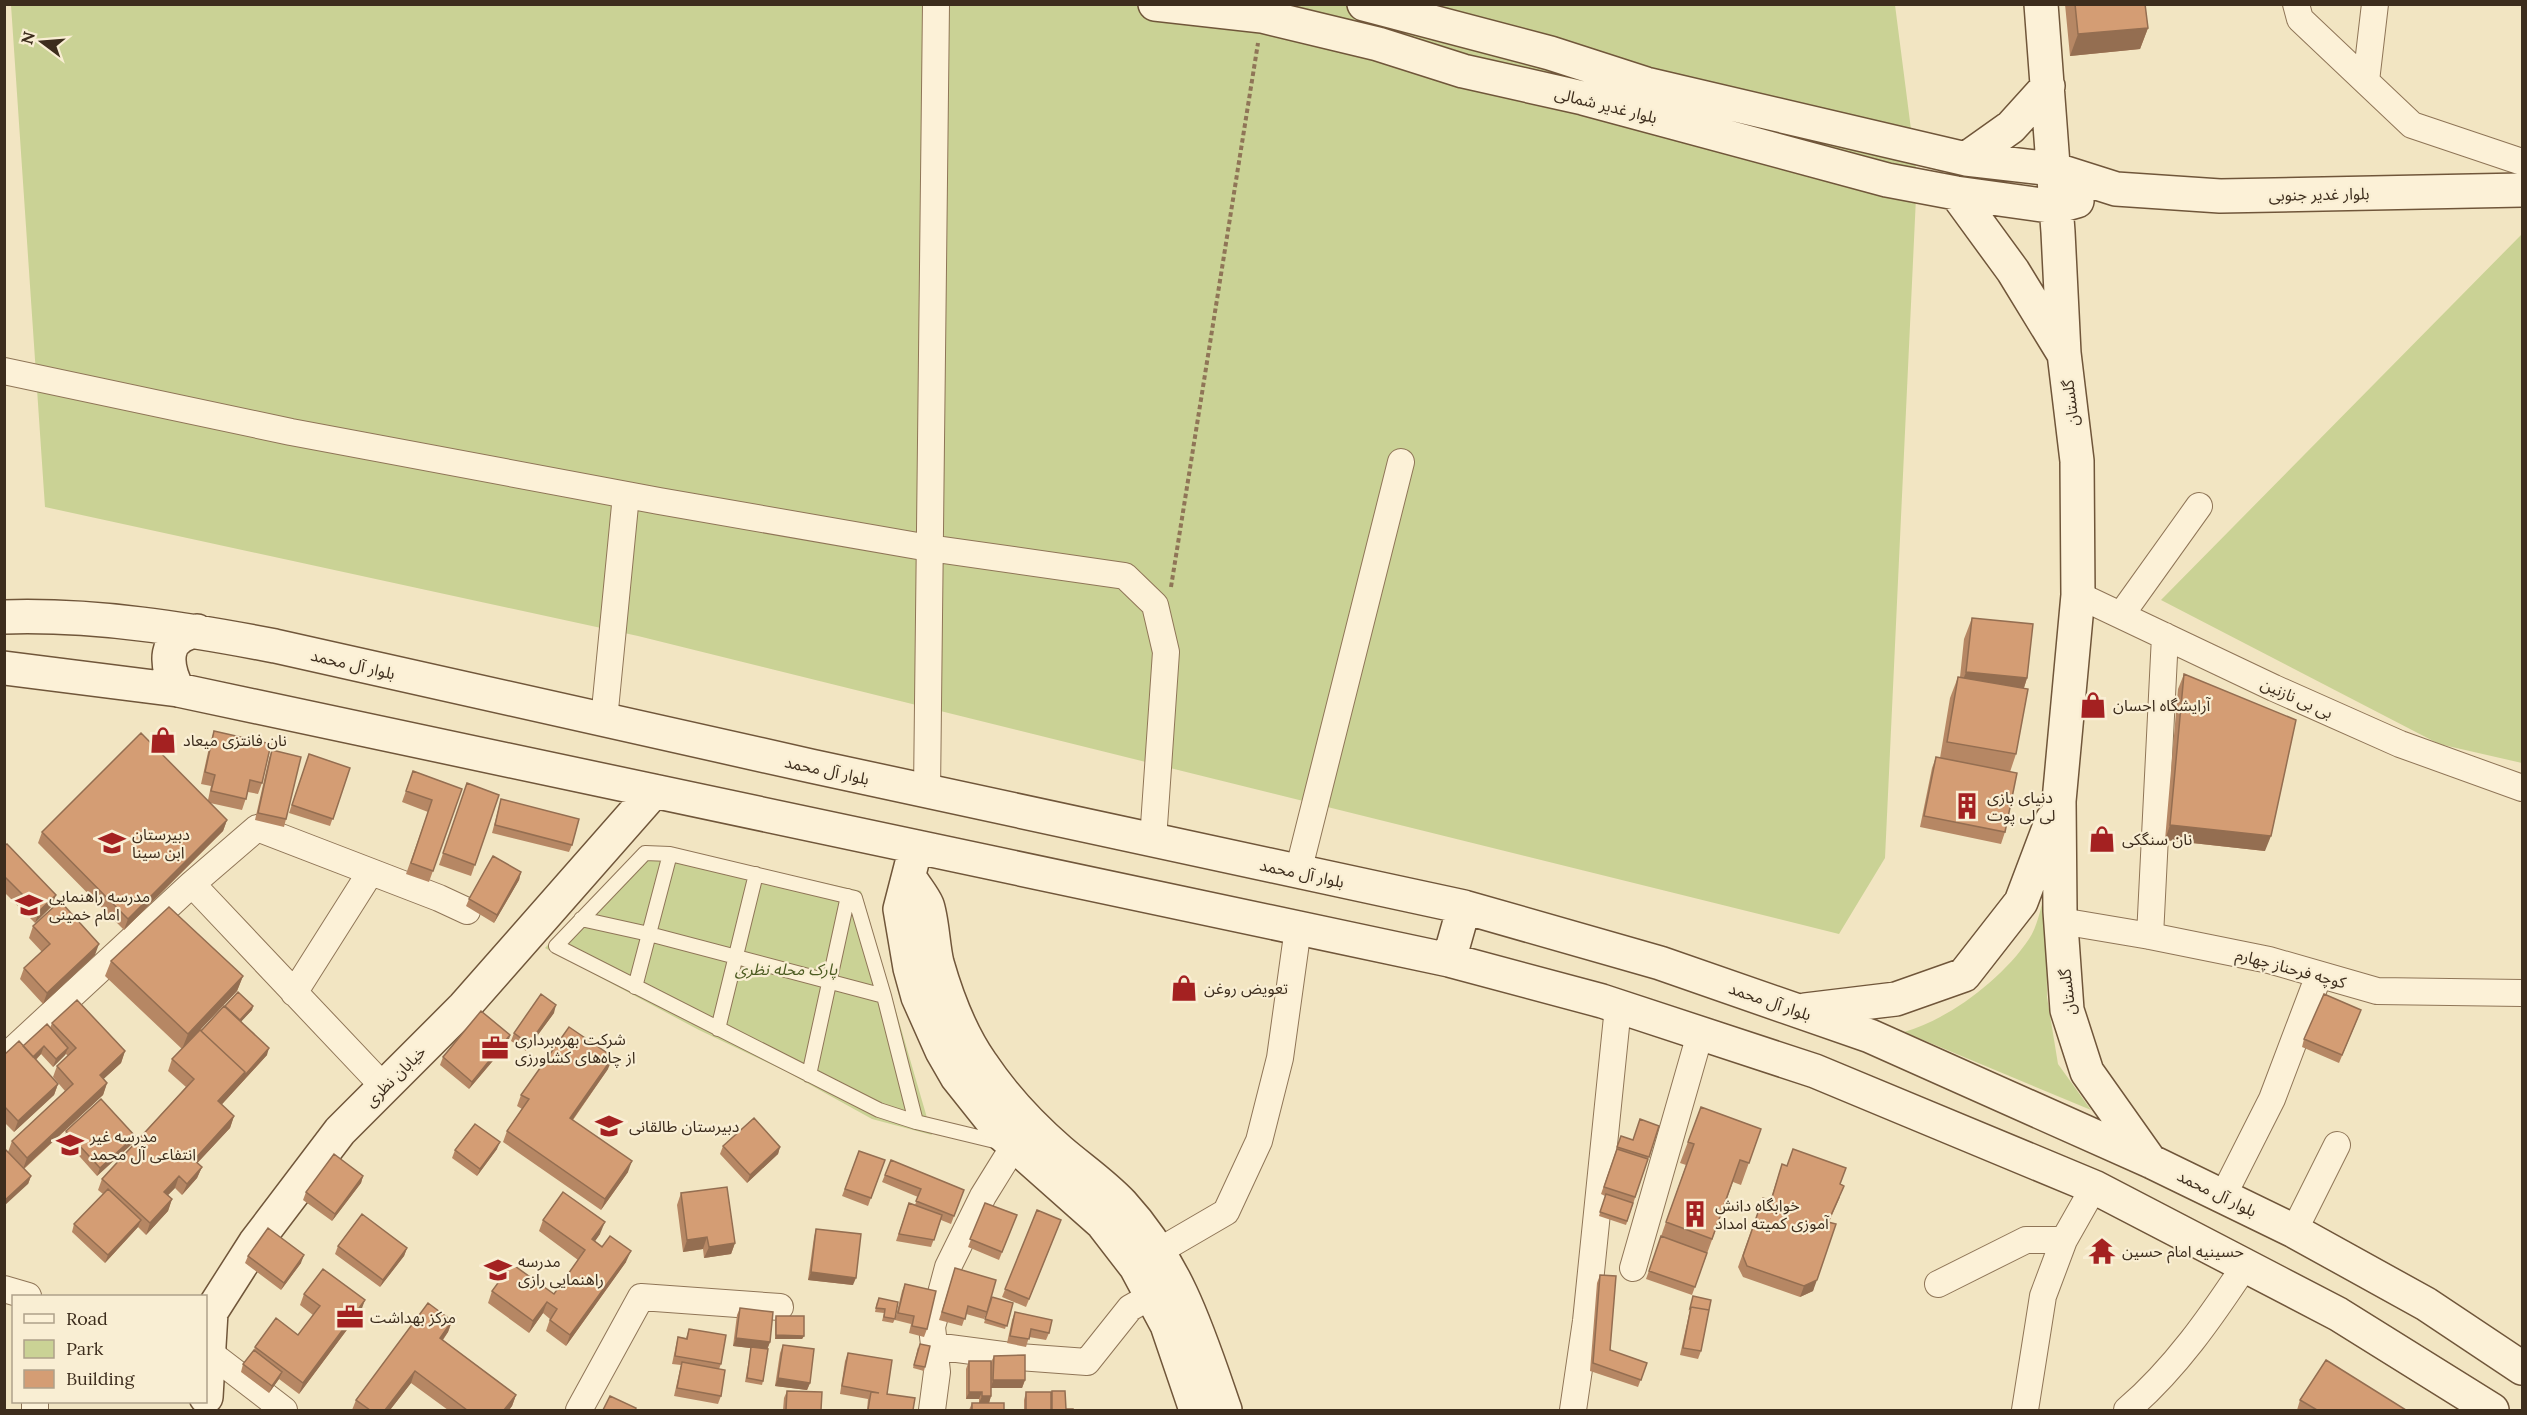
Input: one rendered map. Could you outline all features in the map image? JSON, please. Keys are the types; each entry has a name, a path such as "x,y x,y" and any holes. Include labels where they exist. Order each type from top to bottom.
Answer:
{"main road":[{"name":"بلوار غدیر شمالی","path":"1155,4 1262,16 1378,44 1463,71 1583,98 1887,180 1956,193 2056,207"},
{"name":"بلوار غدیر شمالی","path":"1364,4 1539,50 1646,84 1966,159 2053,169"},
{"name":"گلستان","path":"2041,4 2064,353 2077,461 2078,595 2059,801 2061,921 2067,1010 2087,1072 2150,1161"},
{"path":"1966,159 2011,127 2048,86"},
{"name":"بلوار غدیر جنوبی","path":"2053,169 2116,189 2220,196 2523,190"},
{"name":"بلوار غدیر جنوبی","path":"2056,207 2116,189"},
{"path":"1956,193 2013,271 2064,353"},
{"name":"بلوار آل محمد","path":"4,617 85,619 197,631 1464,908 1660,963 1870,1036 2150,1161 2294,1231 2374,1275 2426,1304 2523,1368"},
{"path":"178,690 168,666 171,649 175,641 184,633 197,631"},
{"path":"4,669 178,690 654,791 913,863 1298,928 1449,960 1618,1007 1815,1071 2094,1187 2246,1264 2338,1314 2492,1410"},
{"name":"خیابان نظری","path":"207,1351 211,1312 255,1243 340,1131 464,1007 654,791"},
{"name":"گلستان","path":"1798,1011 1896,999 1964,975 2021,902 2059,801"},
{"path":"913,863 900,909 910,968 929,1024 957,1077 979,1108 1014,1146 1102,1223 1136,1267 1167,1325 1196,1410"},
{"path":"913,863 927,906 944,988 962,1030 980,1062 1023,1117 1110,1192 1138,1222 1159,1251 1192,1315 1226,1410"},
{"path":"1449,960 1464,908"},
{"path":"2338,1314 2374,1275"}],"street":[{"path":"927,792 936,4"},
{"path":"2296,4 2300,19 2412,125 2523,162"},
{"path":"2366,81 2375,4"},
{"path":"4,371 291,432 626,495 929,548 1125,576 1155,605 1166,652 1153,840"},
{"path":"1298,872 1325,772 1401,462"},
{"path":"604,720 626,495"},
{"path":"2121,615 2199,506"},
{"name":"بی بی نازنین","path":"2078,595 2400,744 2523,788"},
{"path":"2150,936 2165,636"},
{"path":"4,1058 192,884 257,828 370,873 439,897 467,911"},
{"path":"294,993 370,873"},
{"path":"192,884 384,1088"},
{"name":"کوچه فرحناز چهارم","path":"2061,921 2269,960 2377,991 2523,993"},
{"path":"1159,1251 1226,1212 1259,1141 1280,1058 1298,928"},
{"path":"2223,1196 2272,1099 2319,975"},
{"path":"1573,1410 1586,1320 1618,1007"},
{"path":"1633,1268 1700,1034"},
{"path":"2294,1231 2337,1145"},
{"path":"932,1410 937,1372 932,1327 948,1267 983,1196 1014,1146"},
{"path":"2025,1410 2043,1296 2064,1240 2094,1187"},
{"path":"1938,1284 2026,1240 2064,1240"},
{"path":"2127,1410 2153,1388 2202,1328 2246,1264"},
{"path":"4,1289 25,1295"},
{"path":"934,1346 1019,1357 1087,1362 1130,1308 1153,1295"},
{"path":"579,1410 641,1296 780,1307"},
{"path":"207,1351 284,1410"}],"lane":[{"path":"916,1122 884,996 855,898 670,854 645,853 556,946 879,1110 916,1122 1014,1146"},
{"path":"635,987 670,854"},
{"path":"718,1029 756,874"},
{"path":"809,1075 848,896"},
{"path":"581,918 884,996"}],"path":[{"path":"1170,591 1262,16"}],"green space":[{"path":"11,5 1895,5 1917,176 1885,858 1839,934 638,636 45,507"},
{"path":"2522,234 2522,763 2439,744 2161,600"},
{"name":"پارک محله نظری","path":"662,847 861,891 932,1135 872,1119 787,1072 699,1030 545,948 641,850"},
{"path":"2046,891 2047,997 2058,1064 2091,1110 1904,1032 1922,1026 1957,1007 2005,968 2032,934"}],"building":[{"path":"2075,4 2145,4 2148,28 2078,34"},
{"path":"1972,618 2033,624 2027,678 1966,672"},
{"path":"2184,674 2296,720 2271,836 2170,825"},
{"path":"1958,677 2028,689 2016,754 1947,742"},
{"path":"214,731 271,744 262,783 250,780 246,799 211,791 215,775 205,772"},
{"path":"141,733 227,820 128,919 42,832"},
{"path":"272,750 301,757 286,819 258,813"},
{"path":"309,754 350,768 333,819 292,805"},
{"name":"دنیای بازی لی لی پوت","path":"1936,757 2017,773 2005,832 1924,816"},
{"path":"413,771 462,789 433,871 411,863 432,800 406,791"},
{"path":"467,783 499,795 475,865 443,853"},
{"path":"501,799 579,819 572,845 495,825"},
{"path":"7,844 56,895 39,911 4,876 4,846"},
{"path":"493,856 521,872 497,915 469,899"},
{"path":"60,901 99,944 47,993 24,968 50,944 33,926"},
{"path":"169,907 243,976 188,1034 111,961"},
{"path":"238,992 253,1006 240,1020 225,1006"},
{"path":"541,994 556,1005 529,1044 514,1033"},
{"path":"2324,994 2361,1010 2342,1055 2304,1039"},
{"path":"77,1000 125,1051 100,1075 107,1083 27,1158 12,1141 73,1084 57,1066 76,1048 52,1023"},
{"path":"224,1006 269,1048 244,1076 245,1072 201,1031"},
{"path":"481,1011 510,1035 472,1082 443,1057"},
{"path":"47,1024 68,1048 56,1059 44,1046 33,1057 23,1046"},
{"path":"569,1027 613,1057 570,1118 632,1161 605,1199 507,1131 529,1099 521,1095"},
{"path":"200,1030 245,1072 218,1101 234,1116 194,1160 202,1167 187,1184 179,1176 164,1192 172,1199 150,1223 102,1179 194,1079 172,1059"},
{"path":"19,1041 58,1084 18,1121 4,1106 4,1055"},
{"path":"101,1099 135,1136 100,1168 66,1131"},
{"name":"خوابگاه دانش آموزی کمیته امداد","path":"1701,1107 1761,1129 1749,1163 1740,1160 1712,1239 1666,1222 1694,1144 1688,1142"},
{"path":"754,1118 780,1147 750,1175 723,1146"},
{"path":"1640,1119 1659,1126 1649,1157 1617,1147 1621,1136 1633,1140"},
{"path":"475,1124 500,1142 480,1169 455,1150"},
{"path":"4,1148 31,1176 4,1201"},
{"path":"1617,1149 1648,1159 1635,1197 1604,1187"},
{"path":"1793,1149 1846,1168 1840,1184 1844,1186 1828,1222 1836,1224 1817,1280 1804,1286 1747,1266 1743,1256 1763,1198 1771,1201 1782,1164 1787,1166"},
{"path":"859,1151 885,1160 871,1198 845,1189"},
{"path":"334,1154 363,1176 335,1214 306,1192"},
{"path":"891,1160 964,1190 954,1216 916,1201 921,1189 885,1175"},
{"path":"727,1187 735,1243 709,1247 707,1237 687,1240 681,1193"},
{"path":"108,1189 141,1220 108,1255 74,1224"},
{"path":"563,1192 605,1222 592,1239 602,1247 610,1236 631,1251 570,1335 550,1320 557,1309 547,1302 533,1321 492,1291 512,1264 554,1294 585,1250 543,1220"},
{"path":"1606,1194 1633,1203 1627,1221 1600,1212"},
{"path":"909,1203 942,1215 934,1240 899,1234"},
{"path":"985,1203 1017,1215 1002,1252 970,1239"},
{"path":"1037,1210 1061,1220 1029,1299 1005,1289"},
{"path":"362,1214 407,1248 383,1280 338,1246"},
{"path":"268,1228 304,1255 284,1283 248,1256"},
{"path":"816,1229 861,1234 856,1278 811,1272"},
{"path":"1661,1236 1707,1253 1695,1287 1649,1271"},
{"path":"955,1268 996,1280 987,1312 968,1306 965,1319 942,1312"},
{"path":"323,1269 365,1300 303,1383 255,1347 276,1318 298,1335 320,1306 304,1294"},
{"path":"1600,1275 1616,1276 1610,1350 1647,1363 1641,1380 1593,1363"},
{"path":"905,1284 936,1291 927,1329 912,1326 914,1316 898,1313"},
{"path":"1693,1296 1711,1300 1709,1310 1690,1308"},
{"path":"992,1297 1013,1303 1007,1326 985,1319"},
{"path":"879,1298 898,1302 895,1319 884,1317 885,1309 876,1308"},
{"path":"428,1303 452,1321 440,1338 516,1395 504,1410 467,1410 415,1371 385,1410 370,1410 356,1400"},
{"path":"1691,1307 1709,1310 1701,1351 1683,1348"},
{"path":"740,1308 773,1312 770,1342 736,1338"},
{"path":"1015,1312 1052,1320 1049,1333 1031,1329 1029,1339 1010,1336"},
{"path":"776,1316 804,1316 804,1336 776,1335"},
{"path":"689,1329 726,1335 721,1364 675,1356 678,1337 687,1339"},
{"path":"920,1344 930,1346 925,1367 914,1365"},
{"path":"783,1345 814,1349 810,1383 778,1378"},
{"path":"751,1347 768,1349 763,1381 747,1378"},
{"path":"254,1350 282,1372 272,1386 243,1364"},
{"path":"848,1353 892,1360 887,1394 915,1398 913,1410 868,1410 871,1392 879,1393 842,1386"},
{"path":"1025,1355 1025,1380 993,1380 994,1356"},
{"path":"2326,1360 2406,1410 2317,1410 2300,1400"},
{"path":"969,1361 991,1361 991,1396 982,1396 982,1392 969,1392"},
{"path":"682,1362 725,1370 721,1396 677,1388"},
{"path":"787,1391 822,1392 821,1410 786,1410"},
{"path":"1052,1391 1065,1391 1066,1409 1073,1410 1052,1410"},
{"path":"1026,1392 1051,1392 1051,1410 1026,1410"},
{"path":"610,1396 636,1408 635,1410 603,1410"},
{"path":"972,1403 1004,1403 1004,1410 972,1410"}],"place":[{"name":"آرایشگاه احسان","path":"2093,705"},
{"name":"نان فانتزی میعاد","path":"163,740"},
{"name":"دنیای بازی لی لی پوت","path":"1967,806"},
{"name":"نان سنگکی","path":"2102,839"},
{"name":"دبیرستان ابن سینا","path":"112,843"},
{"name":"مدرسه راهنمایی امام خمینی","path":"29,905"},
{"name":"تعویض روغن","path":"1184,988"},
{"name":"شرکت بهره‌برداری از چاه‌های کشاورزی","path":"495,1048"},
{"name":"دبیرستان طالقانی","path":"609,1126"},
{"name":"مدرسه غیر انتفاعی آل محمد","path":"70,1145"},
{"name":"خوابگاه دانش آموزی کمیته امداد","path":"1695,1214"},
{"name":"حسینیه امام حسین","path":"2102,1251"},
{"name":"مدرسه راهنمایی رازی","path":"498,1270"},
{"name":"مرکز بهداشت","path":"350,1317"}]}
